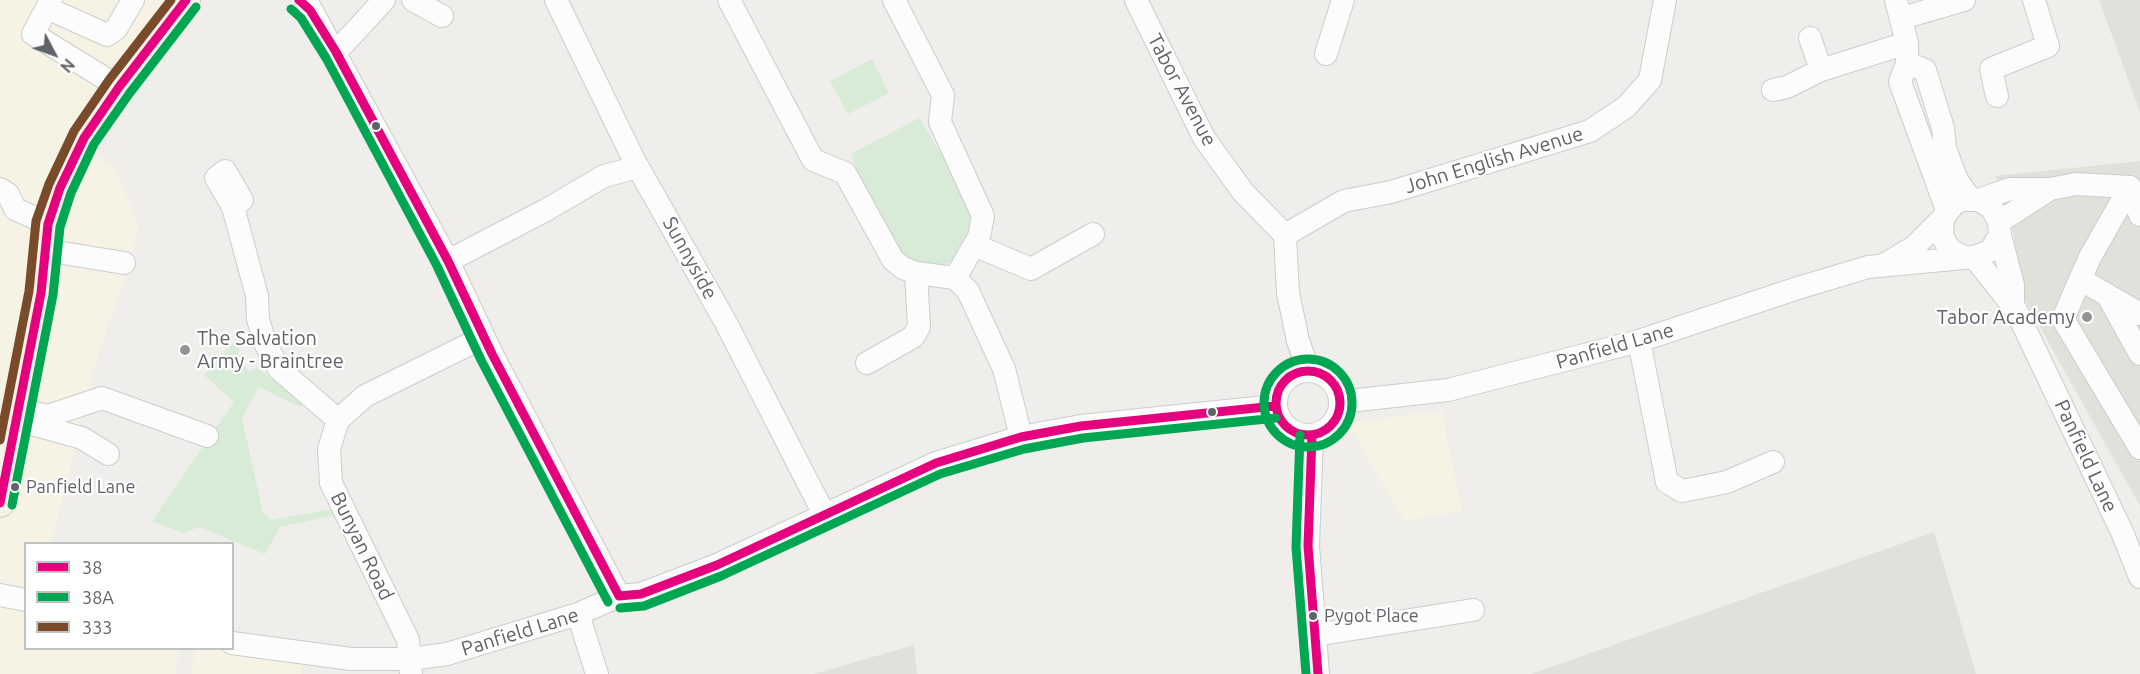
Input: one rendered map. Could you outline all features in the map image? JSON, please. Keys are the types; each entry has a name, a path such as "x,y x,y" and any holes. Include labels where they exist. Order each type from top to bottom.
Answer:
{"main road":[{"path":"0,502 40,293 47,237 60,188 84,138 119,87 186,0"}],"street":[{"path":"119,87 33,34 49,4 106,35 116,29 133,0"},
{"path":"336,52 384,0"},
{"path":"413,0 442,16"},
{"name":"Sunnyside","path":"556,0 638,166 725,321 825,516"},
{"path":"729,0 813,160 845,173 893,260 903,268 916,273 956,278 968,291 1004,369 1021,437"},
{"path":"894,0 943,95 940,122 983,216 979,237 956,278"},
{"name":"Tabor Avenue","path":"1136,0 1204,138 1243,192 1285,235"},
{"path":"1326,54 1343,0"},
{"name":"John English Avenue","path":"1285,235 1344,201 1391,192 1590,131 1626,107 1650,80 1665,0"},
{"path":"1945,214 1900,82 1907,53 1899,9 1964,0"},
{"path":"1997,96 1991,69 2048,46 2034,0"},
{"path":"305,3 336,52 448,261 484,337 619,596"},
{"path":"1810,39 1821,70"},
{"path":"1773,90 1787,87 1821,70 1907,53"},
{"path":"1907,53 1925,70 1943,128 1944,148 1956,178 1974,200 2010,189 2050,189 2076,184 2130,187"},
{"path":"448,261 546,210 604,176 638,166"},
{"path":"2130,187 2140,215"},
{"path":"2130,187 2080,279 2063,319 2140,448"},
{"path":"0,189 8,194 15,209 47,237 124,262"},
{"path":"1999,229 2050,189"},
{"name":"Panfield Lane","path":"1884,264 1914,247 1954,204 1974,200 1992,208 2013,285 2013,304"},
{"path":"232,207 256,296 258,319 265,343 279,369 338,420 366,396 484,337"},
{"name":"Panfield Lane","path":"1945,214 1942,236 1950,250 1970,257 2013,304 2122,532 2140,577"},
{"name":"Panfield Lane","path":"1340,402 1448,390 1639,341 1825,279 1884,264 1919,264 1970,257 1989,250 1999,229"},
{"path":"974,245 1031,269 1093,234"},
{"path":"1285,235 1288,293 1298,341 1309,371"},
{"path":"867,363 913,337 919,327 916,273"},
{"path":"2080,279 2140,314"},
{"path":"2108,297 2140,354"},
{"path":"1639,341 1667,482 1682,491 1727,482 1773,462"},
{"path":"1309,371 1320,373 1331,380 1337,389 1340,402 1338,415 1332,424 1312,435 1301,435 1287,428 1280,420 1275,406 1279,388 1287,378 1309,371"},
{"path":"17,415 48,416 102,398 207,436"},
{"name":"Panfield Lane","path":"234,642 411,667 578,614 619,596 641,594 717,565 936,463 1021,437 1081,426 1275,406"},
{"path":"17,415 82,438 108,454"},
{"name":"Bunyan Road","path":"338,420 329,449 331,483 408,640 411,667"},
{"path":"1312,435 1308,546 1318,674"},
{"path":"0,595 24,600"},
{"path":"1315,635 1473,610"},
{"path":"578,614 587,636 597,674"}],"shaded area":[{"path":"0,0 174,0 90,154 115,166 139,230 93,372 52,542 24,542 24,650 179,650 175,674 0,674"},
{"path":"2099,0 2140,0 2140,112"},
{"name":"Tabor Academy","path":"2140,161 2140,506 2025,300 2015,265 2014,235 1995,176"},
{"path":"1441,410 1462,511 1405,521 1347,423"},
{"path":"1934,532 1976,674 1531,674"},
{"path":"914,645 917,674 814,674"},
{"path":"195,650 228,650 303,660 301,674 191,674"}],"green space":[{"path":"872,59 889,93 848,114 830,81"},
{"path":"919,118 978,214 959,255 942,267 893,260 851,154"},
{"path":"243,332 238,354 249,372 257,368 304,401 300,407 259,387 242,418 263,513 272,520 332,509 335,515 280,527 265,554 199,527 183,533 152,521 234,402 204,375"}],"transit line":[{"name":"333","path":"0,440 29,291 36,221 49,184 74,131 109,80 171,0"},
{"name":"38","path":"0,503 41,293 48,224 60,188 84,138 119,87 186,0"},
{"name":"38","path":"299,0 310,10 336,52 448,261 492,354 619,596"},
{"name":"38A","path":"12,505 53,295 60,227 71,193 94,144 196,7"},
{"name":"38A","path":"291,9 301,18 326,58 437,266 481,360 608,602"},
{"name":"38A","path":"1308,359 1325,362 1339,372 1349,386 1352,403 1349,420 1339,434 1325,444 1308,447 1291,444 1277,434 1267,420 1264,403 1267,386 1277,372 1291,362 1308,359"},
{"name":"38","path":"1308,371 1320,373 1331,380 1338,391 1340,403 1338,415 1331,426 1320,433 1308,435 1296,433 1285,426 1278,415 1276,403 1278,391 1285,380 1296,373 1308,371"},
{"name":"38","path":"619,596 641,594 717,565 936,463 1021,437 1081,426 1275,406"},
{"name":"38A","path":"620,608 644,606 721,576 940,474 1024,449 1083,438 1276,418"},
{"name":"38A","path":"1300,435 1296,547 1306,674"},
{"name":"38","path":"1312,435 1308,546 1318,674"}],"place":[{"name":"Tabor Academy","path":"2087,317"},
{"name":"The Salvation Army - Braintree","path":"185,350"},
{"name":"Panfield Lane","path":"15,487"},
{"name":"Pygot Place","path":"1313,616"}]}
